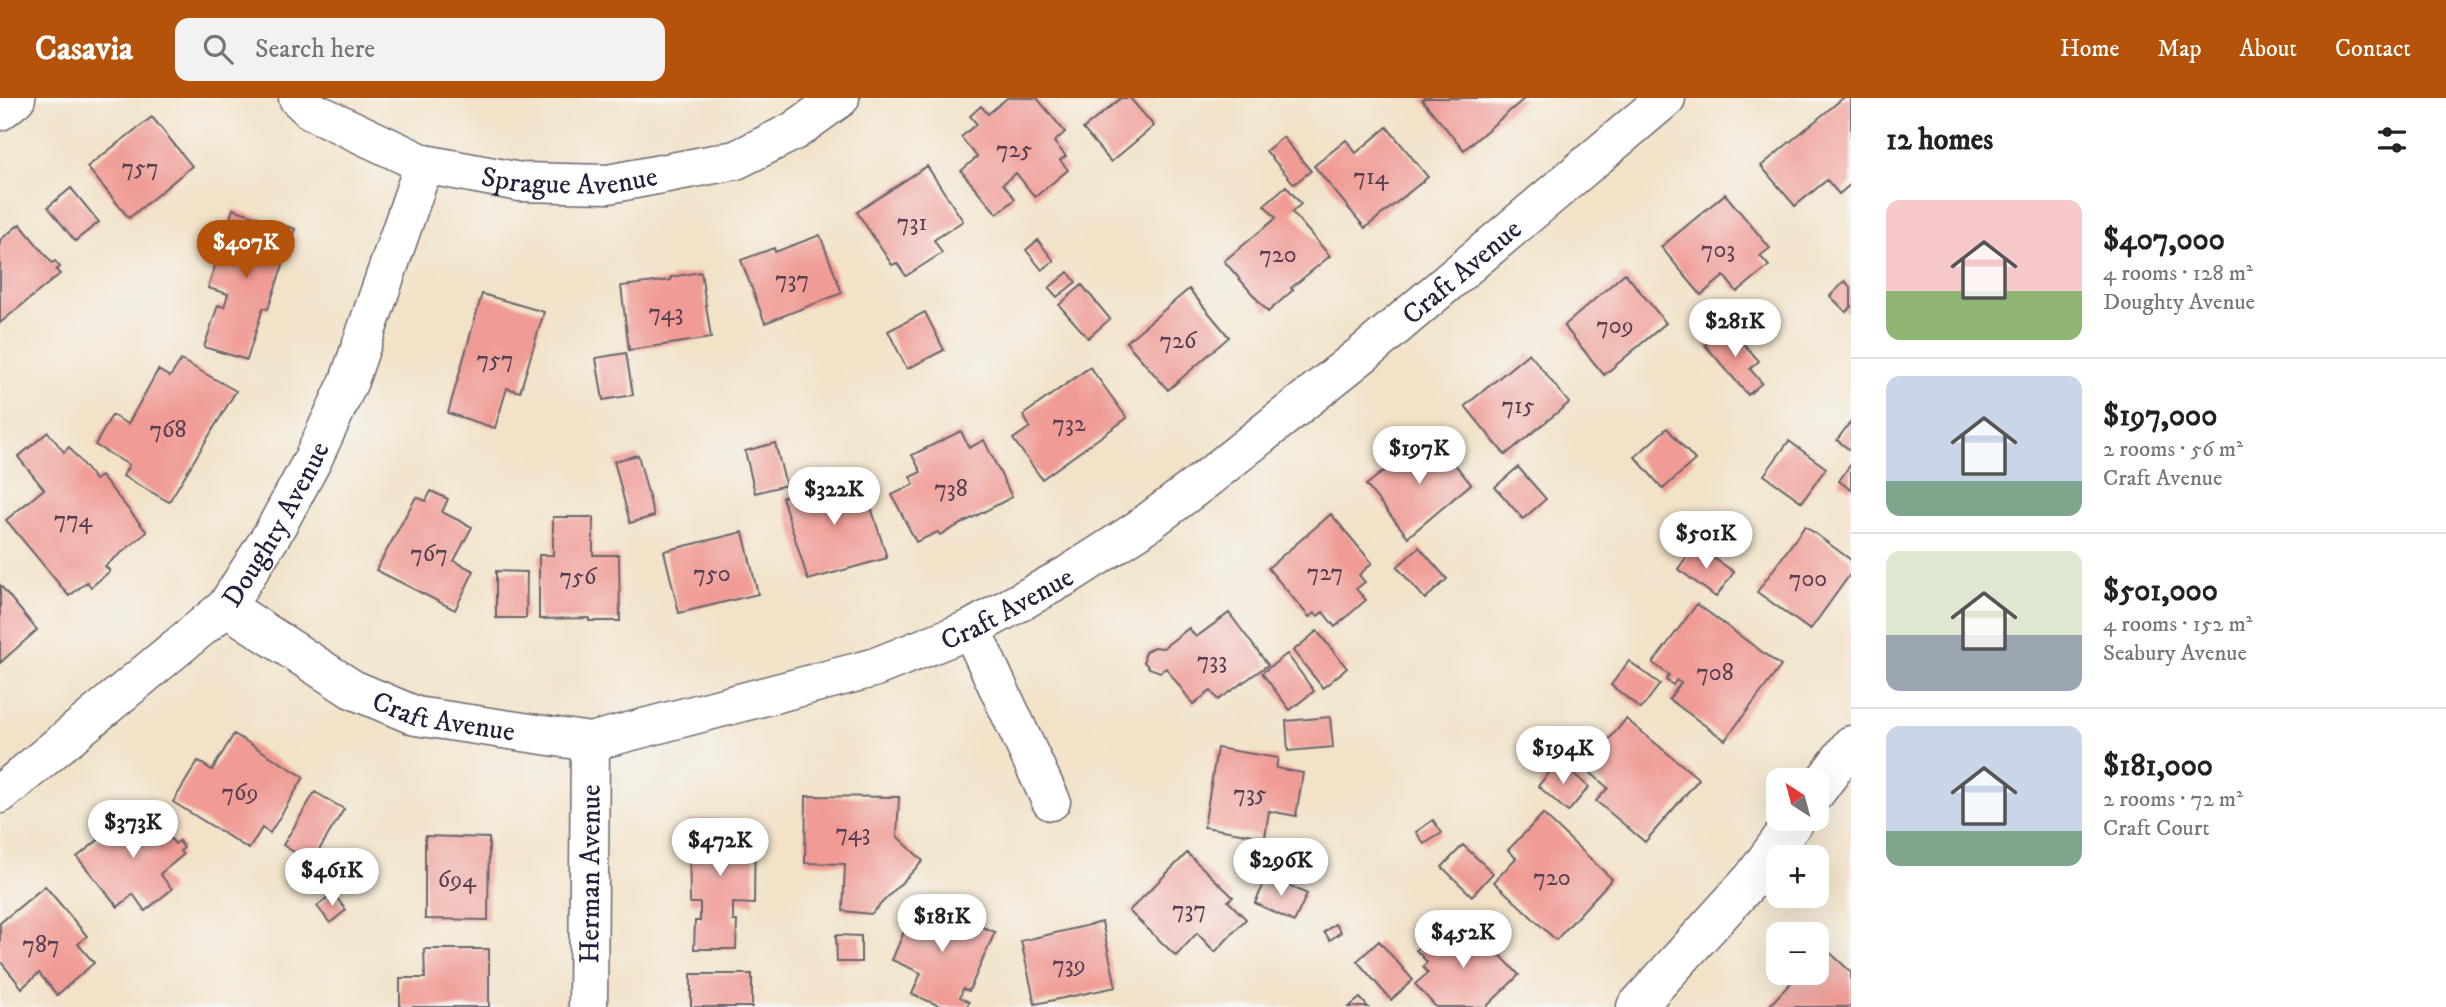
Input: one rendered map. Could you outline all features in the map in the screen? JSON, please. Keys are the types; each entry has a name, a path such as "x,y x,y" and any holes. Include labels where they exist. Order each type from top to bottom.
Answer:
{"street":[{"path":"0,111 16,98"},
{"name":"Sprague Avenue","path":"298,98 312,111 424,164 520,182 608,184 736,160 794,131 840,98"},
{"name":"Craft Avenue","path":"226,607 352,689 416,716 590,742 873,668 971,629 1068,575 1138,530 1369,349 1666,98"},
{"name":"Doughty Avenue","path":"0,794 226,607 273,533 312,461 349,381 424,164"},
{"path":"971,629 1051,802"},
{"name":"Herman Avenue","path":"588,1007 590,742"},
{"path":"1829,775 1851,745"},
{"path":"1636,1007 1753,877 1787,831"}],"building":[{"path":"1007,98 1037,98 1065,132 1054,142 1066,156 1060,160 1068,170 1035,197 1016,173 1003,184 1015,199 997,214 961,171 977,157 961,137 977,124 970,116 981,106 988,114"},
{"path":"1121,98 1130,98 1154,126 1111,162 1083,129"},
{"path":"1525,98 1464,150 1422,100"},
{"path":"1843,98 1851,98 1851,184 1839,194 1827,180 1795,206 1761,166"},
{"path":"152,117 192,166 129,218 87,167"},
{"path":"1387,127 1428,177 1365,228 1314,166 1346,140 1356,153"},
{"path":"1283,137 1311,171 1294,184 1266,151"},
{"path":"927,166 963,221 934,240 942,253 906,276 897,263 892,265 857,212"},
{"path":"1286,186 1301,204 1292,212 1330,256 1291,288 1293,290 1268,312 1224,261 1276,218 1264,205"},
{"path":"71,188 99,222 75,241 48,207"},
{"path":"1725,194 1770,248 1760,256 1769,266 1737,292 1724,276 1701,295 1661,247"},
{"path":"233,209 295,229 268,309 263,308 247,360 204,347 218,305 224,307 228,294 208,288"},
{"path":"20,224 52,263 55,261 60,267 56,270 60,274 0,323 0,240"},
{"path":"820,235 842,293 765,323 741,260 774,248 775,252"},
{"path":"1038,240 1054,261 1042,270 1026,250"},
{"path":"701,272 711,338 629,350 621,286 671,280 671,277"},
{"path":"1068,272 1076,282 1057,297 1049,288"},
{"path":"1625,273 1666,323 1604,375 1564,326"},
{"path":"1845,281 1851,288 1851,307 1846,312 1830,296"},
{"path":"1082,285 1110,319 1088,338 1059,305"},
{"path":"1189,289 1229,337 1168,390 1126,342"},
{"path":"482,294 544,312 520,392 507,388 495,428 448,413"},
{"path":"925,312 944,350 907,369 888,331"},
{"path":"1728,326 1759,361 1750,369 1762,383 1748,395 1705,345"},
{"path":"626,353 633,395 603,400 596,358"},
{"path":"1529,353 1569,403 1505,455 1465,406"},
{"path":"181,360 236,391 169,502 123,476 129,465 95,445 112,415 128,424 158,370 170,377"},
{"path":"1090,367 1127,418 1042,479 1013,439 1030,427 1023,415"},
{"path":"1851,421 1851,451 1837,440"},
{"path":"1667,428 1695,460 1663,489 1635,457"},
{"path":"961,431 969,448 984,440 1012,497 940,535 938,532 916,542 892,495 914,484 910,477 921,472 912,455"},
{"path":"48,432 64,452 69,447 95,480 101,476 147,532 105,566 110,571 91,587 87,582 69,596 6,520 44,489 18,457"},
{"path":"1431,435 1471,484 1408,537 1366,485"},
{"path":"1789,441 1826,468 1802,502 1764,475"},
{"path":"775,443 786,485 755,493 745,451"},
{"path":"638,455 654,516 630,523 614,461"},
{"path":"1851,464 1851,490 1839,481"},
{"path":"1518,467 1546,499 1523,519 1495,487"},
{"path":"860,472 887,558 808,580 782,497"},
{"path":"431,491 448,499 442,512 472,527 454,561 474,571 455,610 376,570 416,497 426,501"},
{"path":"1331,514 1372,563 1359,575 1365,582 1356,589 1366,600 1335,627 1323,612 1309,617 1268,568"},
{"path":"553,517 593,517 593,555 619,555 620,621 589,621 589,618 539,619 539,555 553,555"},
{"path":"1805,526 1851,560 1851,573 1810,630 1757,592"},
{"path":"743,532 758,594 679,613 664,551"},
{"path":"1695,545 1734,572 1716,597 1678,569"},
{"path":"1419,547 1447,579 1425,599 1397,567"},
{"path":"496,571 527,572 526,618 496,618"},
{"path":"0,585 37,630 0,663"},
{"path":"1697,604 1781,666 1725,740 1669,699 1681,683 1676,680 1673,685 1666,680 1669,675 1653,663"},
{"path":"1229,613 1268,665 1218,700 1211,691 1193,704 1166,668 1160,672 1149,668 1144,662 1145,652 1154,647 1163,648 1189,628 1196,637"},
{"path":"1317,631 1347,668 1323,688 1293,651"},
{"path":"1287,654 1314,691 1290,710 1262,673"},
{"path":"1629,661 1660,684 1641,709 1611,685"},
{"path":"1330,717 1333,747 1288,751 1286,721"},
{"path":"1626,719 1699,779 1645,842 1596,801 1608,788 1585,768"},
{"path":"234,734 304,777 270,833 262,828 249,849 173,802 198,761 212,770"},
{"path":"1217,748 1278,758 1276,768 1303,773 1296,816 1269,811 1265,837 1204,827"},
{"path":"1559,761 1589,787 1568,812 1538,786"},
{"path":"315,792 344,809 311,863 283,845"},
{"path":"806,796 899,797 897,836 923,861 871,914 843,911 845,864 805,863"},
{"path":"142,805 154,820 159,817 165,825 161,828 175,844 179,841 184,848 180,851 183,855 160,874 172,889 145,911 133,894 118,907 77,857"},
{"path":"1543,814 1612,879 1556,940 1494,882 1516,858 1508,850"},
{"path":"689,820 755,821 754,904 733,903 733,921 737,921 736,949 694,949 695,921 700,921 700,903 690,903"},
{"path":"1433,820 1442,833 1424,844 1416,832"},
{"path":"425,836 489,838 488,920 425,919"},
{"path":"1463,845 1493,873 1472,896 1442,867"},
{"path":"1187,853 1233,897 1228,901 1246,919 1215,952 1197,933 1176,956 1129,911"},
{"path":"1268,875 1307,894 1294,922 1255,903"},
{"path":"45,886 87,936 78,944 94,963 57,995 39,973 22,988 0,961 0,923"},
{"path":"333,893 346,910 330,923 317,906"},
{"path":"917,901 995,932 969,991 963,989 960,997 969,1002 967,1007 942,1007 912,994 921,973 892,960"},
{"path":"1102,922 1116,987 1035,1004 1021,941"},
{"path":"1445,923 1463,942 1476,929 1519,975 1486,1007 1436,1007 1415,984 1428,973 1423,967 1427,962 1416,950"},
{"path":"1335,924 1341,932 1330,940 1324,932"},
{"path":"836,935 861,936 861,962 837,962"},
{"path":"1379,941 1413,980 1391,1000 1357,961"},
{"path":"424,949 489,949 489,1007 400,1007 400,978 425,978"},
{"path":"1829,952 1851,972 1851,1007 1768,1007 1789,985 1829,985"},
{"path":"691,974 752,974 752,1007 691,1007"},
{"path":"1360,998 1368,1007 1349,1007"}]}
